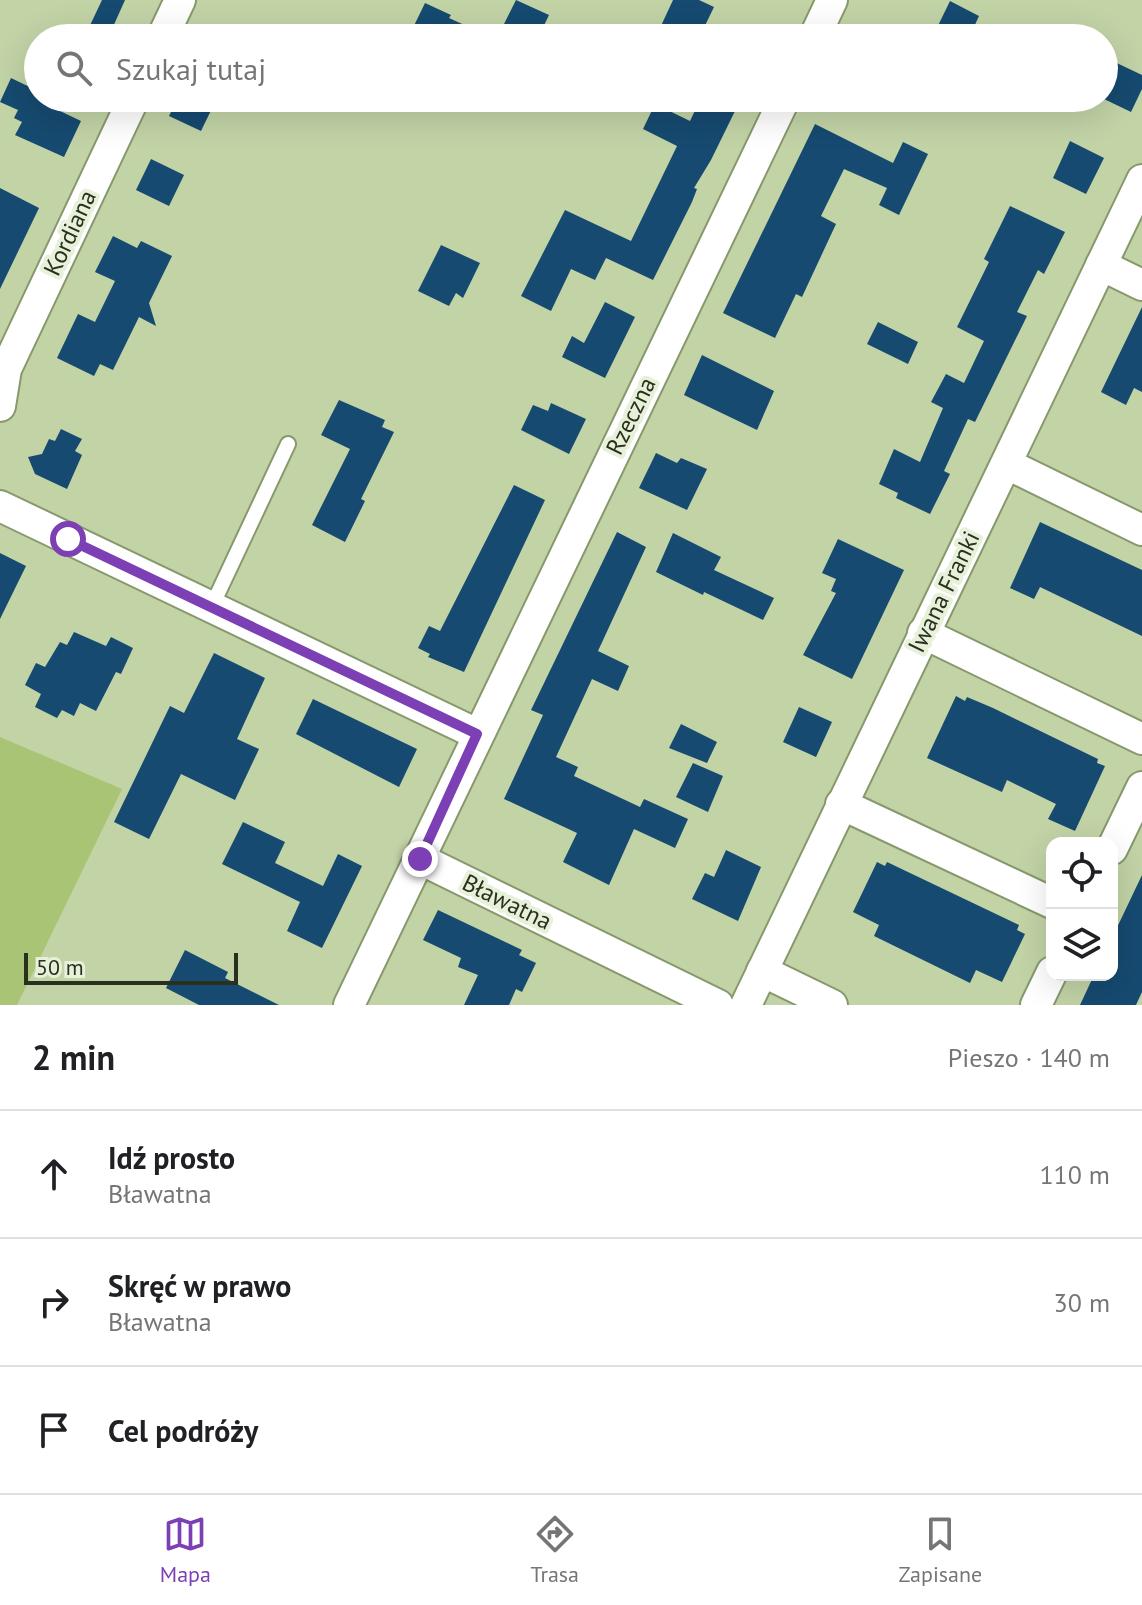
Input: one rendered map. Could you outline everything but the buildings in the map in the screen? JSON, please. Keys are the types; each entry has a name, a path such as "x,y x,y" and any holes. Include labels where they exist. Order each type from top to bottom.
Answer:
{"street":[{"path":"169,24 180,0"},
{"path":"821,24 832,0"},
{"name":"Kordiana","path":"3,368 127,112"},
{"name":"Rzeczna","path":"477,734 778,112"},
{"name":"Iwana Franki","path":"746,1005 1142,180"},
{"path":"1101,265 1142,285"},
{"path":"0,406 3,368"},
{"path":"1007,464 1142,530"},
{"path":"0,506 477,734 349,1005"},
{"path":"923,633 1142,739"},
{"path":"1118,837 1142,787"},
{"path":"841,804 1046,900"},
{"name":"Bławatna","path":"420,859 718,1005"},
{"path":"762,971 832,1005"},
{"path":"1036,1005 1048,981"}],"lane":[{"path":"211,608 288,444"}],"green space":[{"path":"0,737 122,789 17,1005 0,1005"}],"route":[{"path":"68,539 477,734 420,859"}]}
